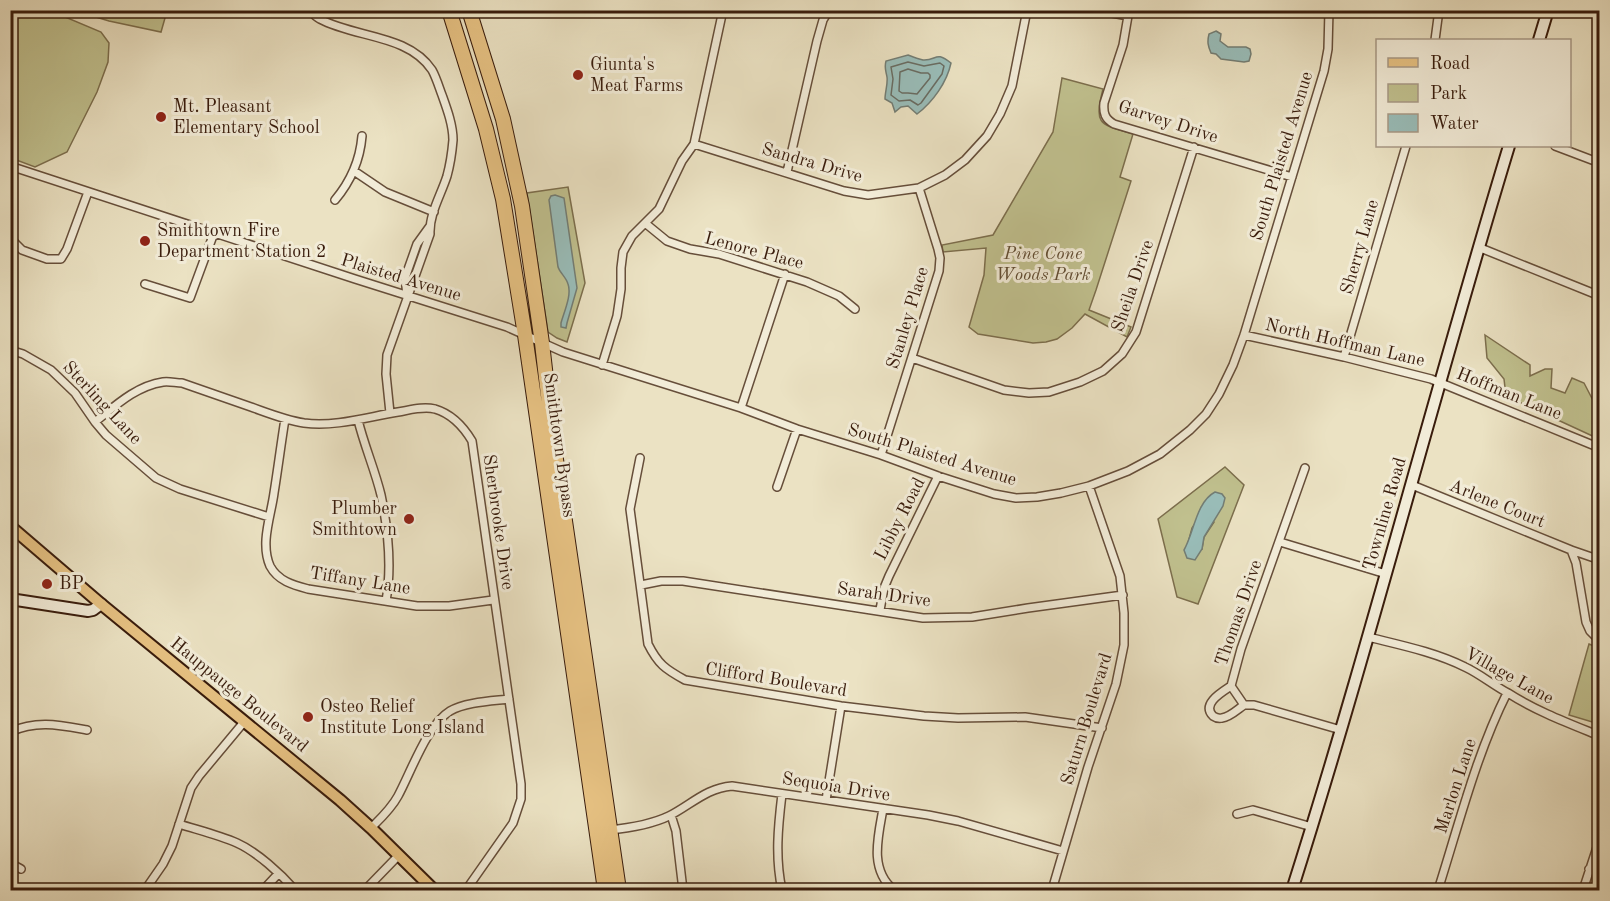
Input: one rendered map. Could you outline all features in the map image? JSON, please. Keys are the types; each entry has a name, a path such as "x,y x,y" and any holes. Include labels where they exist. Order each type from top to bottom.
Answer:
{"highway":[{"name":"Smithtown Bypass","path":"449,10 480,105 493,152 502,199 525,335 605,891"},
{"name":"Smithtown Bypass","path":"469,10 492,79 509,142 522,206 553,439 619,891"}],"main road":[{"name":"Hauppauge Boulevard","path":"14,529 101,604 340,800 434,891"}],"street":[{"path":"309,10 320,19 403,46 425,61 433,72 447,109 453,136 447,176 434,212 430,234 387,355 386,374 390,413"},
{"path":"602,365 617,315 623,252 632,236 659,209 682,161 694,144 723,10"},
{"path":"787,172 817,40 823,20 829,10"},
{"name":"Sandra Drive","path":"694,144 844,191 868,195 919,188 945,175 965,160 987,136 1012,86 1027,10"},
{"path":"1096,10 1128,13"},
{"name":"South Plaisted Avenue","path":"542,343 563,352 741,408 797,429 994,494 1016,498 1053,494 1089,486 1128,471 1160,454 1206,414 1233,365 1324,71 1328,49 1329,10"},
{"path":"1435,39 1439,10"},
{"path":"1539,39 1548,10"},
{"name":"Garvey Drive","path":"1128,13 1123,45 1104,103 1105,116 1114,124 1292,177"},
{"path":"335,200 346,187 354,171 361,151 362,136"},
{"name":"Sheila Drive","path":"912,358 1004,390 1029,393 1049,392 1080,382 1103,371 1122,354 1136,332 1194,147"},
{"name":"Sherry Lane","path":"1344,357 1406,147"},
{"name":"Townline Road","path":"1292,891 1341,730 1509,147"},
{"path":"1557,147 1599,164"},
{"name":"Plaisted Avenue","path":"10,166 507,327 542,343"},
{"path":"354,171 385,192 434,212"},
{"name":"Stanley Place","path":"881,455 939,271 940,258 919,188"},
{"path":"10,238 22,250 47,259 61,259 67,249 88,192"},
{"name":"Lenore Place","path":"645,223 667,242 719,254 785,274 839,296 855,309"},
{"path":"407,295 405,279 417,243 430,226"},
{"path":"145,284 190,298 214,233"},
{"path":"1478,248 1599,296"},
{"path":"410,264 419,267"},
{"path":"741,408 785,274"},
{"name":"North Hoffman Lane","path":"1244,335 1344,357 1440,382"},
{"name":"Sterling Lane","path":"10,351 24,354 51,370 75,393 95,422 113,441 156,478 180,489 269,517"},
{"name":"Sherbrooke Drive","path":"95,422 140,389 164,382 182,383 285,419 304,423 325,424 358,420 423,408 435,410 458,422 472,441 521,784 521,799 513,823 466,891"},
{"name":"Hoffman Lane","path":"1440,382 1599,448"},
{"name":"Tiffany Lane","path":"285,419 267,531 266,554 271,567 279,577 290,585 308,589 417,606 449,606 493,600"},
{"path":"358,420 380,494 389,558 390,580 386,601"},
{"path":"777,487 797,429"},
{"name":"Clifford Boulevard","path":"640,458 630,509 648,644 656,659 668,671 685,680 841,706 924,716 1025,717 1102,728"},
{"name":"Thomas Drive","path":"1244,705 1231,686 1245,638 1305,468"},
{"name":"Libby Road","path":"880,610 889,576 938,476"},
{"name":"Arlene Court","path":"1412,485 1599,560"},
{"name":"Saturn Boulevard","path":"1052,891 1088,767 1116,684 1125,635 1120,576 1089,486"},
{"path":"1280,542 1386,574"},
{"path":"1571,550 1576,563 1586,621 1590,631 1599,641"},
{"name":"Sarah Drive","path":"641,585 661,581 683,581 923,618 972,617 1123,595"},
{"path":"10,599 88,611 101,604"},
{"name":"Village Lane","path":"1368,637 1445,658 1484,677 1540,711 1599,736"},
{"path":"1231,686 1212,700 1209,707 1211,714 1217,718 1224,718 1244,705 1254,705 1341,730"},
{"name":"Marlon Lane","path":"1438,891 1494,718 1507,693"},
{"path":"371,828 397,798 428,736 439,720 451,710 465,705 509,699"},
{"path":"826,800 841,706"},
{"path":"145,891 172,846 187,798 199,776 244,722"},
{"path":"10,732 36,724 52,724 87,730"},
{"name":"Sequoia Drive","path":"609,830 656,821 707,792 732,786 928,815 958,821 1063,852"},
{"path":"782,794 777,831 778,874 782,891"},
{"path":"883,809 877,845 878,863 883,877 894,891"},
{"path":"1236,814 1252,810 1312,827"},
{"path":"671,814 676,831 683,891"},
{"path":"179,824 238,843 256,855 295,891"},
{"path":"1583,891 1599,838"},
{"path":"364,891 398,856"},
{"path":"10,863 21,869"},
{"path":"1589,869 1599,873"},
{"path":"263,891 278,874"}],"green space":[{"path":"14,11 51,11 101,32 109,43 108,62 97,92 67,152 35,167 11,158 10,20"},
{"path":"76,11 167,11 161,32"},
{"name":"Pine Cone Woods Park","path":"1062,78 1103,89 1099,110 1102,121 1113,128 1133,134 1120,177 1131,181 1089,310 1131,327 1127,337 1085,314 1057,339 1046,342 1033,343 978,334 969,327 984,275 986,248 943,252 942,245 993,235 1053,132"},
{"path":"568,187 585,283 567,342 548,332 527,193"},
{"path":"1485,335 1530,365 1530,376 1545,369 1552,369 1551,388 1565,393 1572,378 1584,383 1599,412 1599,439 1506,396 1504,379 1487,358"},
{"path":"1225,467 1244,485 1198,604 1177,597 1158,519","holes":["1201,508 1214,522 1204,537 1202,549 1188,543"]},
{"path":"1589,644 1599,648 1599,724 1569,715"}],"water":[{"path":"1216,31 1221,34 1220,41 1228,47 1250,49 1249,61 1221,59 1211,53 1208,44 1209,34"},
{"path":"908,55 923,60 942,57 951,63 938,91 917,114 908,106 901,107 895,112 892,103 885,99 886,61"},
{"path":"555,195 564,198 577,288 566,328 561,327 561,323 569,288 558,267 549,200"},
{"path":"1215,492 1222,494 1225,498 1223,506 1204,537 1202,549 1195,560 1187,558 1184,550 1199,510"}],"place":[{"name":"Giunta's Meat Farms","path":"578,75"},
{"name":"Mt. Pleasant Elementary School","path":"161,117"},
{"name":"Smithtown Fire Department Station 2","path":"145,241"},
{"name":"Plumber Smithtown","path":"409,519"},
{"name":"BP","path":"47,584"},
{"name":"Osteo Relief Institute Long Island","path":"308,717"}]}
